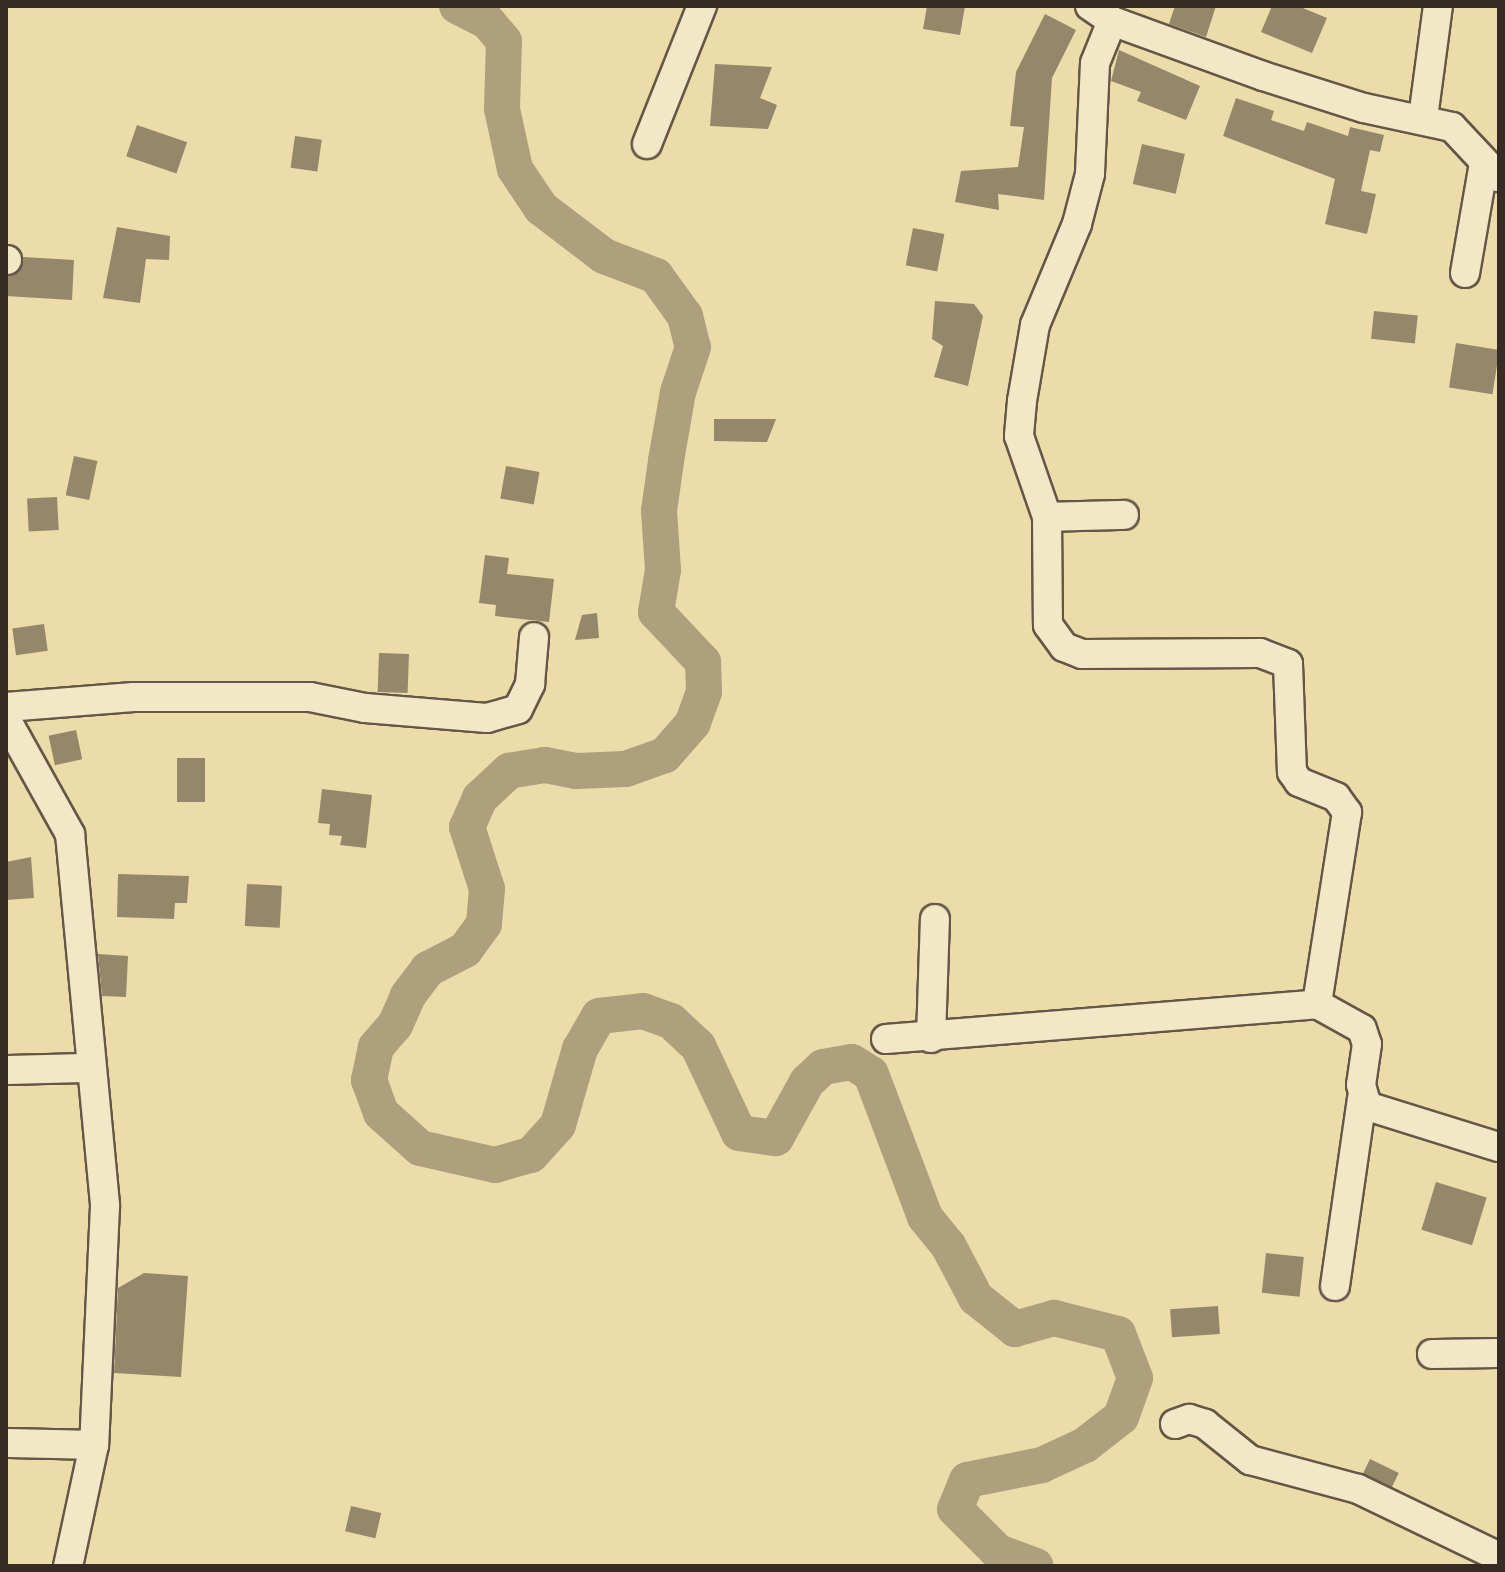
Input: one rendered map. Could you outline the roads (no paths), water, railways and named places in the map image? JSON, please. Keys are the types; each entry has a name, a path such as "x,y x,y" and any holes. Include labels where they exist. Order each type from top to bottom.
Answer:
{"street":[{"path":"647,144 702,6"},
{"path":"1423,118 1438,6"},
{"path":"1317,1004 1347,812 1336,797 1299,782 1292,772 1288,664 1260,653 1082,654 1064,647 1048,625 1047,517 1019,436 1022,401 1035,325 1077,224 1090,174 1095,63 1101,13 1364,108 1423,118 1452,127 1468,139 1492,170 1465,273"},
{"path":"1047,517 1124,515"},
{"path":"6,707 134,697 310,697 365,708 487,718 518,709 530,684 534,637"},
{"path":"6,719 70,834 105,1206 94,1445 68,1566"},
{"path":"931,1038 935,919"},
{"path":"886,1039 931,1038 1317,1004 1362,1029 1367,1044 1335,1286"},
{"path":"6,1070 90,1068"},
{"path":"1362,1099 1379,1111 1499,1147"},
{"path":"1432,1354 1499,1353"},
{"path":"1175,1424 1189,1419 1205,1424 1250,1460 1358,1489 1499,1557"},
{"path":"6,1443 94,1445"}],"waterway":[{"path":"457,6 487,21 504,41 502,109 515,169 541,208 604,256 656,276 685,316 693,347 678,392 659,511 663,570 656,612 703,662 704,692 693,723 665,755 626,769 576,771 545,765 509,771 480,798 467,827 487,889 484,924 465,950 428,969 408,996 395,1025 376,1047 369,1080 381,1113 420,1148 495,1165 531,1155 558,1125 580,1049 599,1016 643,1011 671,1021 698,1046 739,1133 776,1138 807,1082 823,1067 852,1062 871,1074 925,1217 948,1245 976,1298 1015,1329 1054,1318 1118,1334 1135,1378 1121,1417 1085,1445 1042,1465 967,1480 955,1509 998,1552 1036,1566"}]}
